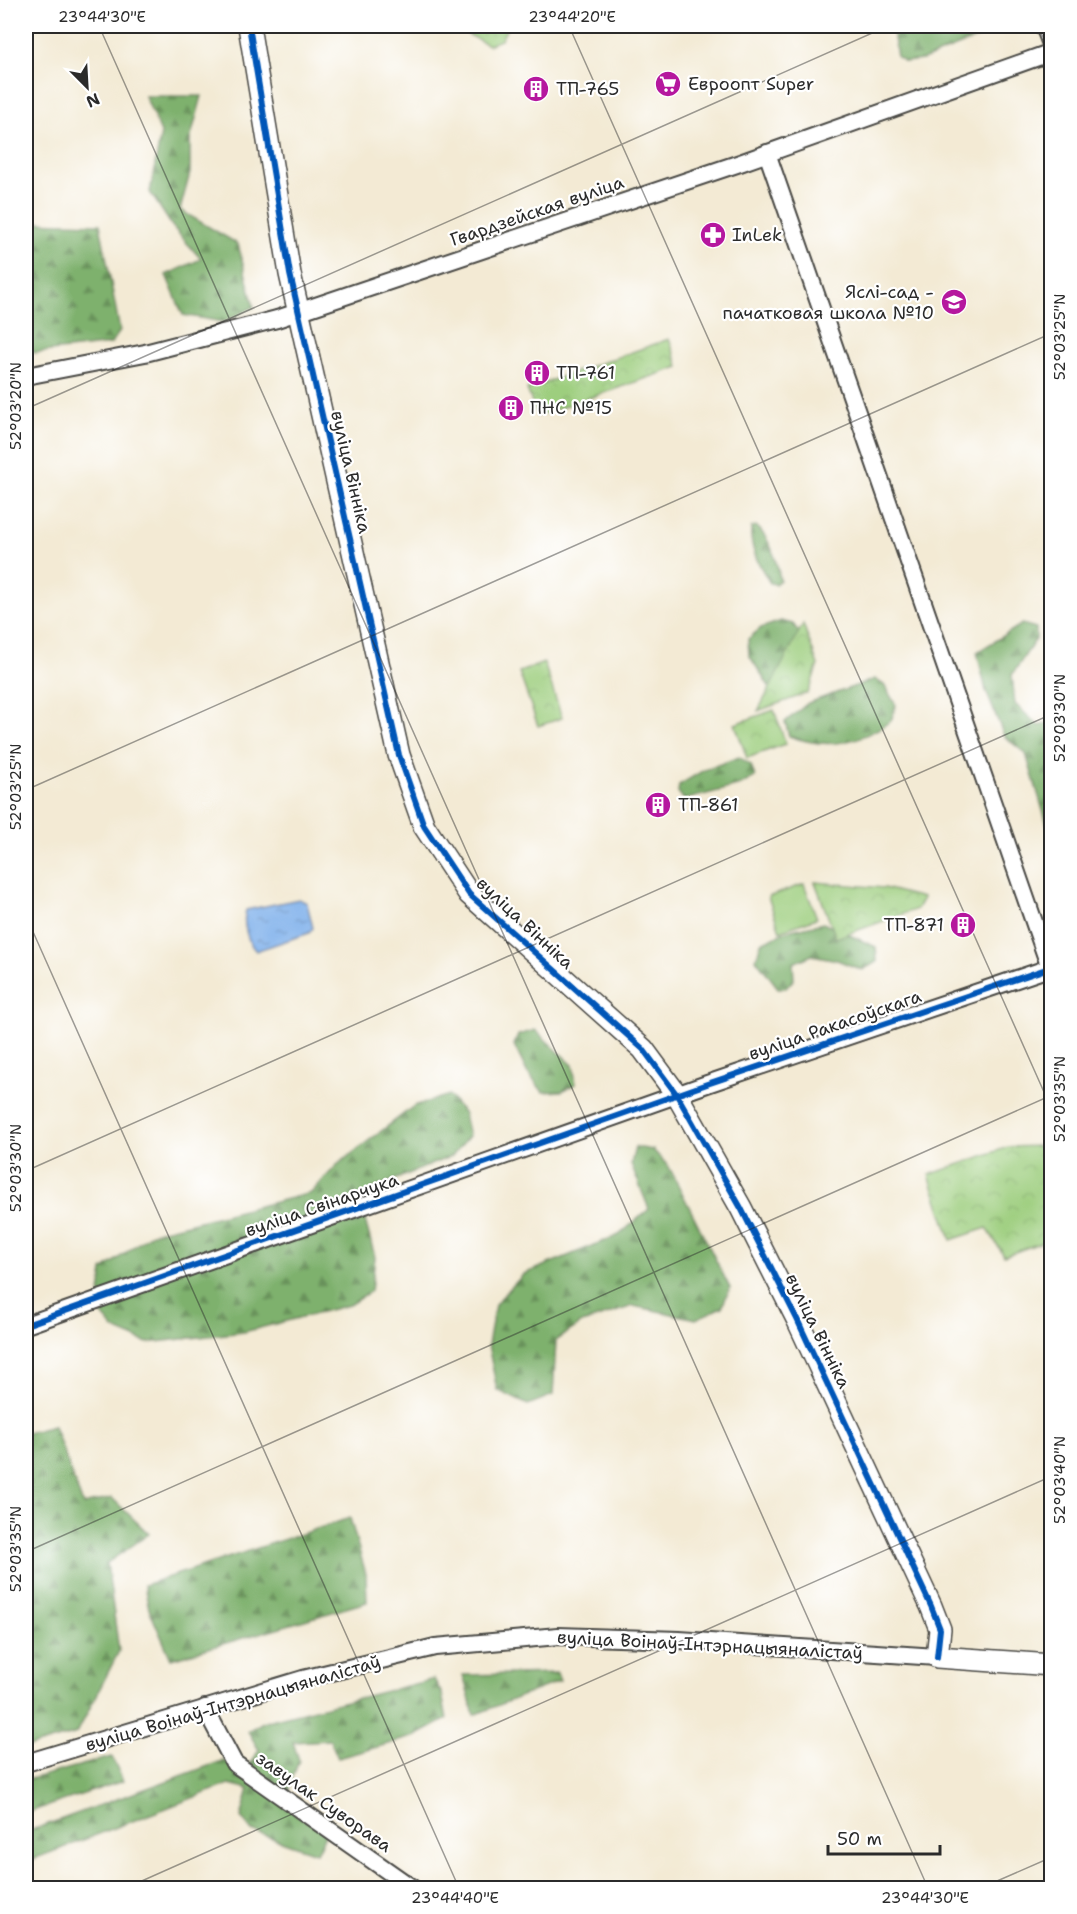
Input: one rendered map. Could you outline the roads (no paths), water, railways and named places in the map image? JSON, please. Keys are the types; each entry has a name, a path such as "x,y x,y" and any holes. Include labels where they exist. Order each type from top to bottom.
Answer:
{"street":[{"name":"вуліца Вінніка","path":"249,26 298,312 399,755 424,826 469,894 643,1049 677,1095 741,1208 797,1319 931,1606 940,1629 937,1657"},
{"path":"1044,26 1052,46"},
{"name":"Гвардзейская вуліца","path":"26,376 145,353 298,312 767,153 1052,52"},
{"path":"767,153 1051,967"},
{"name":"вуліца Ракасоўскага","path":"628,1114 677,1095 1051,967"},
{"name":"вуліца Свінарчука","path":"26,1325 628,1114"},
{"name":"вуліца Воінаў-Інтэрнацыяналістаў","path":"26,1763 303,1679 435,1647 558,1636 679,1640 1052,1665"},
{"name":"завулак Суворава","path":"205,1708 234,1763 412,1888"}],"water":[{"path":"299,899 307,903 313,928 309,933 256,951 246,932 246,910"}],"place":[{"name":"Евроопт Super","path":"668,84"},
{"name":"ТП-765","path":"536,89"},
{"name":"InLek","path":"713,235"},
{"name":"Яслі-сад - пачатковая школа №10","path":"954,302"},
{"name":"ТП-761","path":"537,373"},
{"name":"ПНС №15","path":"511,408"},
{"name":"ТП-861","path":"658,805"},
{"name":"ТП-871","path":"963,925"}]}
